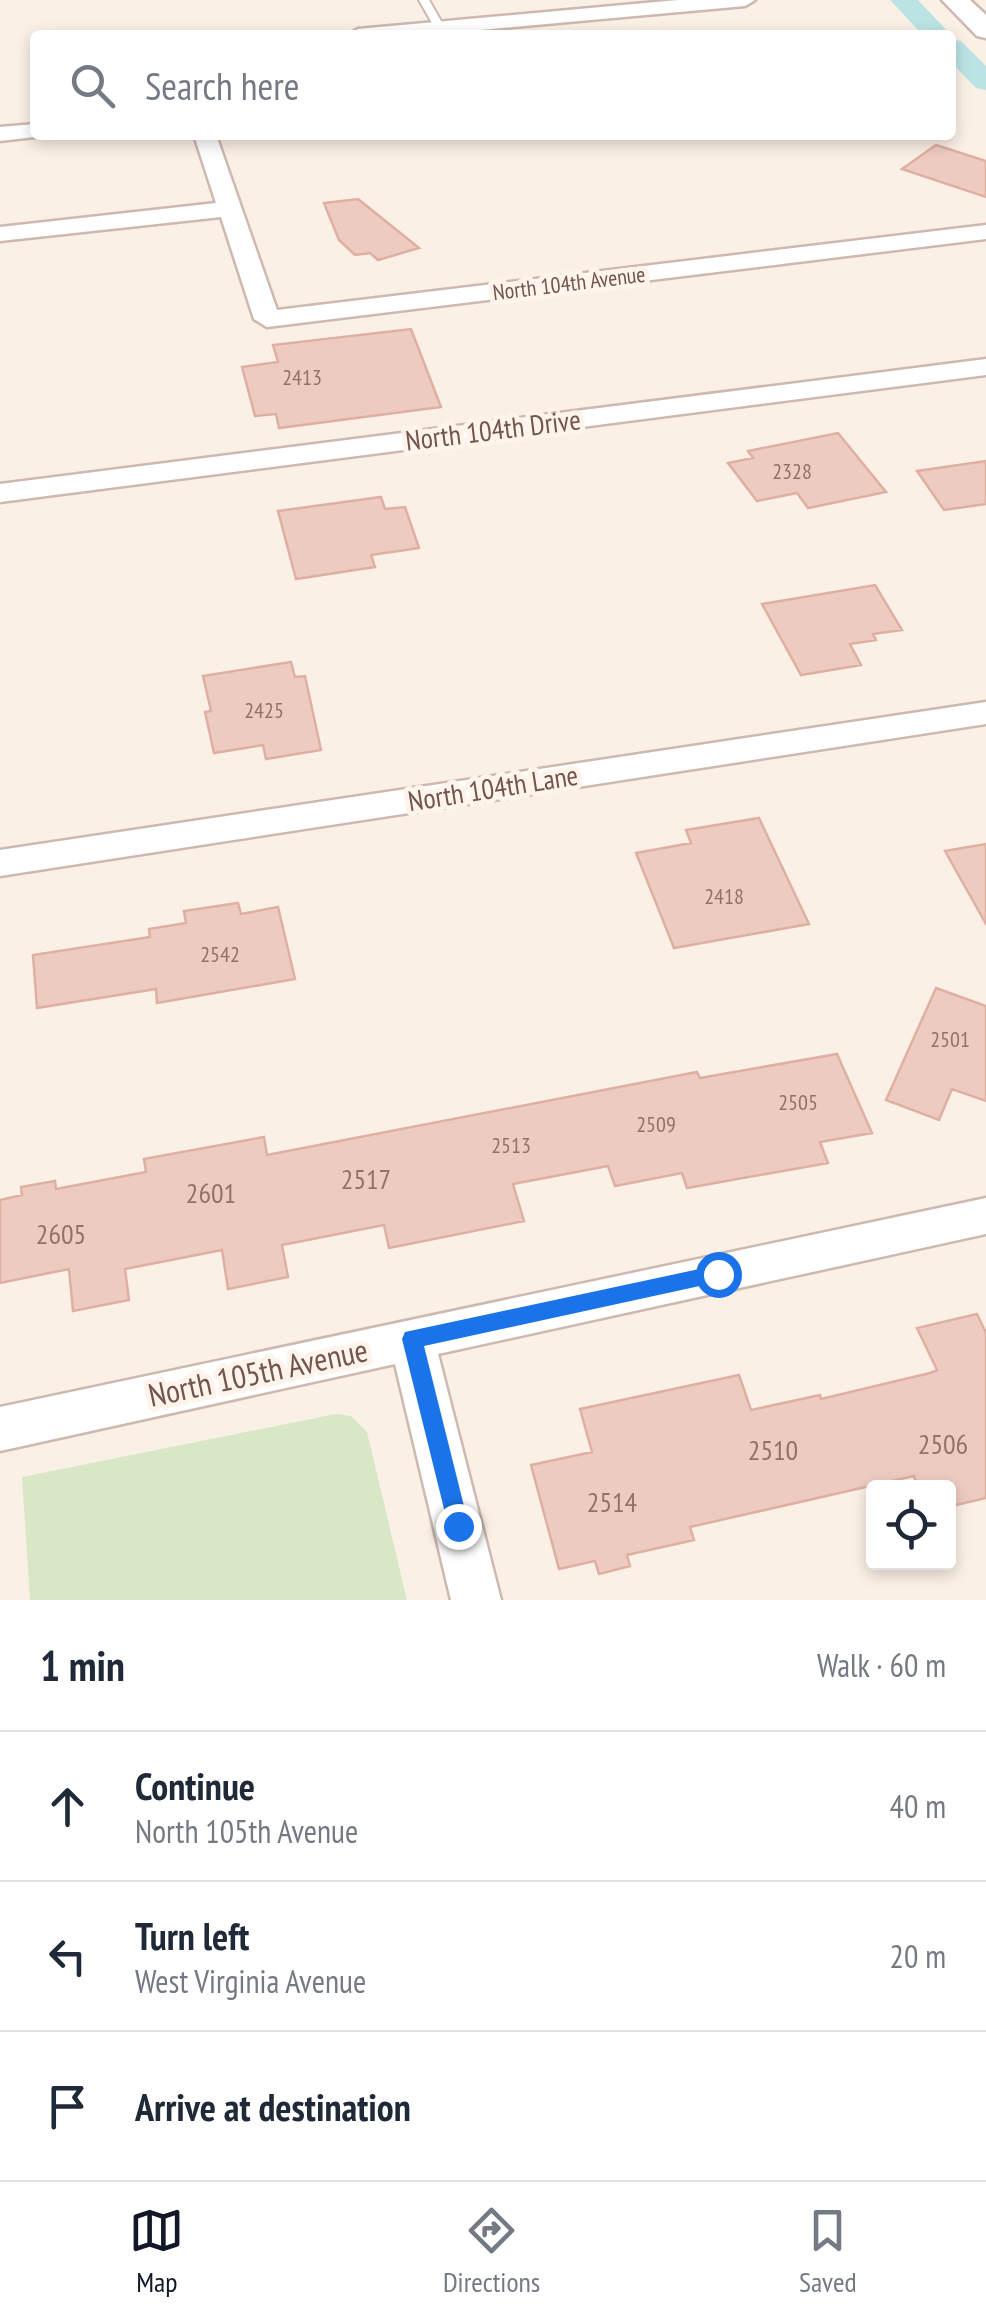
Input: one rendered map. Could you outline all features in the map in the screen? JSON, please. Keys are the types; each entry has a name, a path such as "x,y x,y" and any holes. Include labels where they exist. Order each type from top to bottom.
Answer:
{"street":[{"path":"417,30 745,0"},
{"path":"955,0 986,30"},
{"path":"0,134 30,131"},
{"name":"North 104th Avenue","path":"207,140 268,319 986,232"},
{"path":"0,234 230,209"},
{"name":"North 104th Drive","path":"0,494 986,367"},
{"name":"North 104th Lane","path":"0,863 986,714"},
{"name":"North 105th Avenue","path":"0,1429 986,1216"},
{"path":"412,1339 476,1600"}],"lane":[{"path":"424,0 440,28"}],"green space":[{"path":"336,1414 351,1416 367,1432 407,1600 30,1600 22,1477"}],"building":[{"path":"936,145 986,161 986,197 902,169"},
{"path":"358,199 419,248 378,260 370,253 355,255 339,240 324,203"},
{"path":"411,329 441,407 279,428 276,414 255,416 242,367 278,362 273,345"},
{"path":"838,433 886,492 808,508 797,493 757,501 728,463 753,458 748,451"},
{"path":"986,461 986,504 944,510 917,471"},
{"path":"381,497 385,509 405,507 419,548 371,555 375,567 296,579 278,511"},
{"path":"875,585 902,630 873,634 876,640 850,644 861,665 801,675 762,604"},
{"path":"291,662 295,677 305,676 321,750 266,759 263,745 214,753 205,712 211,711 203,676"},
{"path":"759,818 809,924 674,948 636,853 691,843 686,830"},
{"path":"986,844 986,924 945,851"},
{"path":"238,903 241,914 278,907 295,979 157,1003 156,989 37,1008 33,955 150,937 149,929 186,923 184,911"},
{"path":"936,988 986,1006 986,1101 952,1089 939,1120 886,1100"},
{"path":"837,1054 872,1133 820,1142 828,1163 687,1188 682,1173 615,1186 608,1166 513,1184 524,1221 389,1248 384,1225 282,1245 288,1277 228,1289 222,1250 125,1269 129,1300 73,1311 69,1269 0,1283 0,1200 22,1195 21,1187 55,1181 56,1189 146,1172 144,1159 264,1137 267,1155 697,1072 700,1078"},
{"path":"977,1314 986,1333 986,1498 956,1505 956,1480 915,1480 914,1476 866,1480 866,1487 690,1527 694,1540 627,1555 630,1566 599,1574 595,1561 559,1569 531,1465 592,1452 580,1409 739,1375 751,1410 820,1395 821,1399 930,1373 937,1370 917,1328"}],"waterway":[{"path":"903,0 933,30"},
{"path":"956,52 986,82"}],"route":[{"path":"458,1526 412,1339 718,1274"}]}
